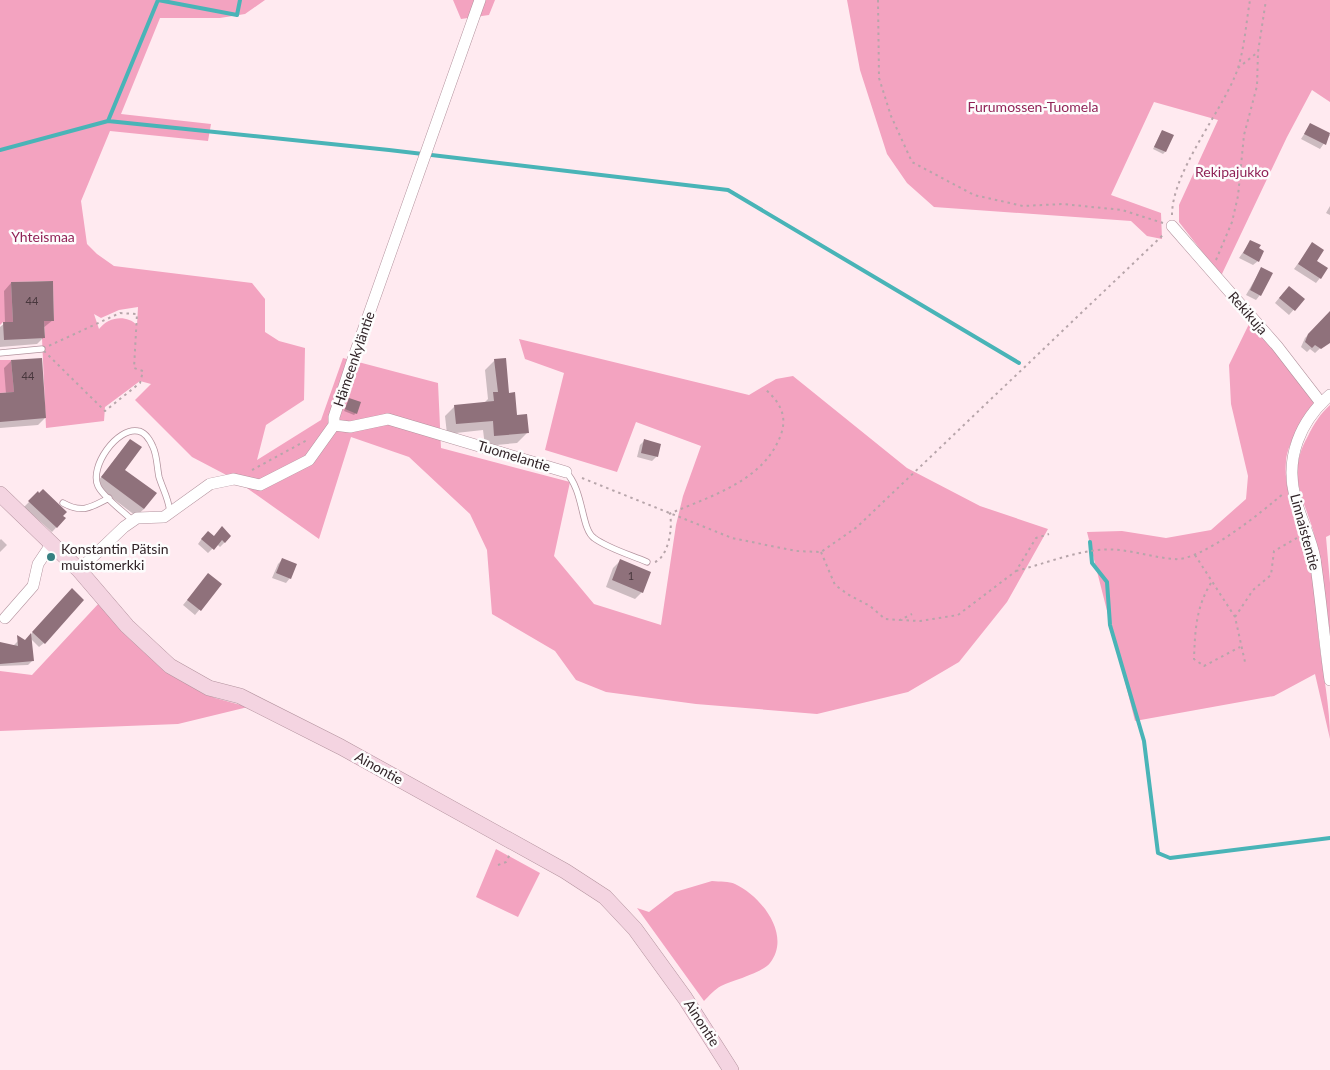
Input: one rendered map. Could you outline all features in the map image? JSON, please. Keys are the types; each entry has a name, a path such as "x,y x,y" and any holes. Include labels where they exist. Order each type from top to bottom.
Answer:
{"street":[{"name":"Hämeenkyläntie","path":"133,521 137,518 164,517 210,484 234,480 260,485 283,475 309,460 334,425 334,417 350,368 480,0"},
{"name":"Rekikuja","path":"1172,226 1276,346 1321,403"},
{"name":"Linnaistentie","path":"1330,395 1321,403 1308,421 1292,455 1295,497 1315,557 1330,680"},
{"name":"Tuomelantie","path":"334,425 350,427 388,419 566,472"},
{"name":"Ainontie","path":"0,494 79,570 138,637 170,666 209,688 240,696 340,747 565,871 614,905 635,928 686,998 732,1070"},
{"path":"79,570 133,521"},
{"path":"5,618 33,586 38,564 52,543"}],"lane":[{"path":"0,353 42,349"},
{"path":"133,521 98,487 95,476 98,462 116,439 129,431 138,430 146,435 154,448 160,480 169,500 170,513"},
{"name":"Tuomelantie","path":"566,472 578,488 586,527 593,538 647,562"},
{"path":"63,503 75,509 89,508 110,498"}],"path":[{"path":"878,0 879,78 891,116 912,162 974,195 1023,206 1063,204 1122,210 1172,226"},
{"path":"566,472 732,538 796,552 821,552 857,527 1172,226 1172,205 1188,162 1236,75 1250,0"},
{"path":"1211,271 1232,222 1238,196 1244,135 1257,86 1258,52 1266,0"},
{"path":"1237,68 1258,52"},
{"path":"120,313 137,314 134,368 143,371 140,383 105,411 42,349 120,313"},
{"path":"670,514 719,494 765,464 777,445 784,426 782,410 774,397 766,390"},
{"path":"234,480 309,438"},
{"path":"1016,571 1099,550 1126,550 1176,560 1195,555 1270,506 1293,485"},
{"path":"647,562 654,562 663,557 671,521 670,514"},
{"path":"1235,617 1253,590 1271,575 1274,551 1291,543 1307,530"},
{"path":"821,552 836,585 870,606 885,619 920,621 958,614 1016,571 1036,538 1049,534"},
{"path":"1195,555 1211,583 1235,617 1240,647 1245,662"},
{"path":"1211,583 1201,598 1195,626 1194,659 1204,666 1240,647"},
{"path":"900,620 912,614"},
{"path":"498,864 506,862 515,843"}],"green space":[{"name":"Yhteismaa","path":"0,0 265,0 245,14 220,18 160,18 121,114 211,124 208,141 110,131 81,201 87,244 114,266 252,283 265,299 265,332 279,341 305,348 304,400 266,425 257,460 321,420 343,358 438,383 441,448 570,482 554,556 594,604 661,625 676,525 683,496 701,446 636,422 617,472 545,450 564,373 525,359 519,339 749,395 776,379 793,376 907,468 980,506 1048,529 1007,602 959,662 908,692 817,714 696,704 606,692 576,680 555,651 492,614 487,550 470,514 409,457 351,437 319,539 234,479 192,457 135,400 151,384 140,381 105,407 104,421 46,428 42,338 45,337 44,321 54,321 53,281 11,282 13,322 3,322 0,325","holes":["138,307 137,325 128,319 117,318 107,322 99,329 94,314 101,318 119,310"]},
{"path":"453,0 495,0 489,15 461,19"},
{"name":"Furumossen-Tuomela","path":"847,0 1330,0 1330,102 1312,90 1287,137 1221,276 1179,222 1179,205 1218,120 1154,102 1111,195 1161,213 1162,239 1147,236 1131,221 934,207 907,183 887,154 860,70"},
{"path":"1249,324 1263,336 1315,404 1297,431 1287,453 1286,474 1293,510 1306,545 1311,567 1328,702 1330,739 1315,674 1274,696 1135,721 1087,532 1122,531 1166,538 1211,530 1246,499 1248,476 1231,404 1229,365"},
{"path":"0,360 11,360 14,392 0,393"},
{"path":"1330,405 1330,535 1326,537 1330,583 1330,634 1316,542 1303,502 1298,477 1298,465 1301,451 1308,436 1315,423"},
{"path":"100,602 182,681 215,698 248,707 178,724 0,731 0,671 32,675"},
{"path":"496,849 540,873 518,917 476,897"},
{"path":"712,881 733,883 755,897 770,917 777,941 776,952 766,967 721,986 704,1001 637,908 649,912 675,892"}],"building":[{"path":"1310,123 1330,133 1326,145 1304,134"},
{"path":"1162,130 1174,135 1166,152 1154,147"},
{"path":"1250,240 1261,245 1259,248 1264,251 1259,262 1243,253"},
{"path":"1312,242 1324,250 1317,261 1328,268 1321,279 1298,264"},
{"path":"1261,267 1273,273 1261,296 1250,290"},
{"path":"53,281 54,321 44,321 45,338 4,340 3,322 13,322 11,282"},
{"path":"1289,286 1305,299 1295,311 1279,298"},
{"path":"1330,311 1330,343 1321,349 1315,345 1312,348 1305,342 1308,334"},
{"path":"42,358 46,418 0,422 0,393 14,392 11,360"},
{"path":"506,358 509,393 515,392 517,415 527,414 529,433 494,436 493,421 456,424 454,405 494,401 493,392 498,392 494,359"},
{"path":"349,398 361,402 357,414 345,409"},
{"path":"130,439 142,447 125,470 157,493 144,509 101,477"},
{"path":"644,439 661,444 658,457 641,453"},
{"path":"43,489 67,512 63,516 66,518 57,528 28,501 38,491 39,493"},
{"path":"222,526 231,536 225,543 222,540 214,550 201,539 208,531 214,536"},
{"path":"282,558 297,564 291,579 276,573"},
{"path":"620,559 651,572 643,593 612,580"},
{"path":"208,573 222,584 201,611 187,600"},
{"path":"72,588 84,600 45,644 32,632"},
{"path":"31,633 34,661 0,664 0,642 18,646 17,635 25,640"}],"waterway":[{"path":"108,121 158,0 237,15 240,0"},
{"path":"0,150 108,121 389,150 728,190 1019,363"},
{"path":"1090,542 1092,563 1107,582 1110,625 1144,741 1158,853 1170,858 1330,838"}],"place":[{"name":"Konstantin Pätsin muistomerkki","path":"51,557"}],"park label":[{"name":"Rekipajukko","path":"1232,172"}]}
